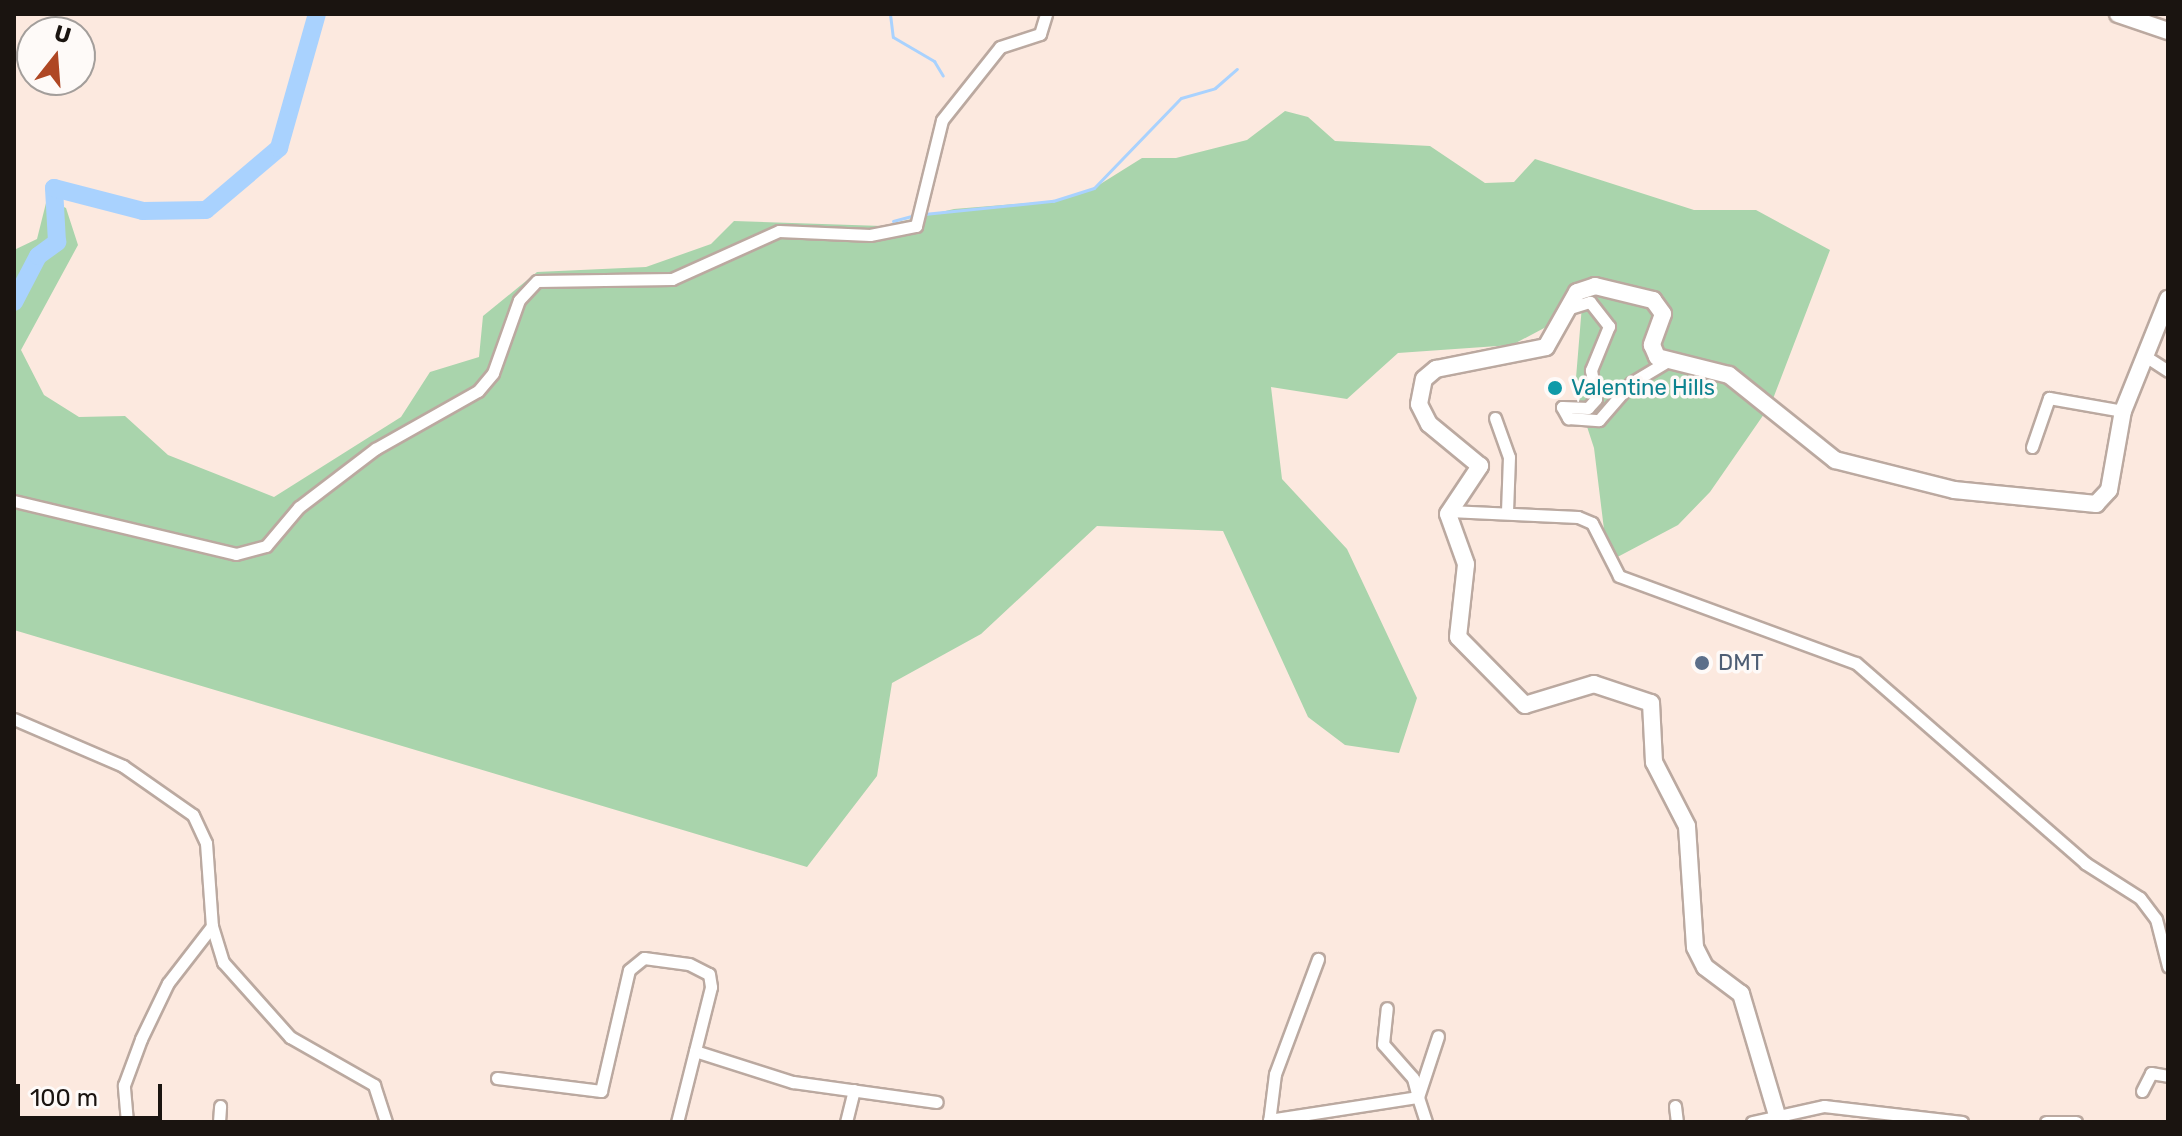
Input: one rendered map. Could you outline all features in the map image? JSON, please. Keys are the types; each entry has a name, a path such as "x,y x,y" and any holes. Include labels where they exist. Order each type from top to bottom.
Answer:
{"street":[{"path":"14,501 236,554 266,546 299,507 375,449 478,391 493,373 519,300 537,281 672,279 779,231 870,235 916,226 942,120 1000,47 1040,34 1046,14"},
{"path":"2118,14 2168,31"},
{"path":"1449,511 1480,466 1429,424 1419,404 1424,379 1445,366 1536,351 1557,335 1570,308 1588,287 1653,300 1663,314 1652,352 1664,363 1729,375 1835,460 1954,490 2100,502 2109,490 2123,411 2168,299"},
{"path":"1570,308 1590,302 1609,326 1591,370 1595,402 1562,407 1568,418 1599,420 1631,383 1664,363"},
{"path":"2145,356 2168,371"},
{"path":"2032,447 2049,398 2123,411"},
{"path":"1495,418 1509,457 1507,511"},
{"path":"1449,511 1559,511 1592,523 1619,576 1856,663 2085,863 2140,898 2156,919 2168,966"},
{"path":"1449,511 1466,564 1458,637 1519,699 1539,706 1594,684 1651,703 1654,762 1687,826 1695,947 1705,967 1741,994 1778,1118"},
{"path":"14,719 123,766 193,815 206,843 212,926 232,974 290,1037 374,1085 386,1122"},
{"path":"127,1122 124,1085 138,1047 168,983 212,926"},
{"path":"497,1078 601,1091 629,970 644,958 709,974 695,1051 677,1122"},
{"path":"1318,959 1275,1074 1269,1121 1418,1097"},
{"path":"1387,1008 1383,1044 1413,1078 1426,1122"},
{"path":"1418,1097 1438,1036"},
{"path":"695,1051 793,1082 937,1102"},
{"path":"2142,1091 2151,1073 2168,1076"},
{"path":"846,1122 854,1090"},
{"path":"219,1122 220,1106"},
{"path":"1675,1106 1677,1122"},
{"path":"1752,1122 1824,1106 1962,1122"},
{"path":"2046,1122 2076,1122"}],"green space":[{"path":"1285,111 1308,117 1335,141 1430,146 1485,183 1514,182 1535,159 1694,210 1756,210 1830,250 1771,404 1710,492 1678,525 1608,562 1594,448 1575,390 1584,281 1563,318 1512,345 1398,353 1347,399 1271,387 1282,479 1347,549 1417,698 1399,753 1345,745 1308,717 1223,531 1097,526 981,634 892,683 877,776 807,867 14,630 14,250 37,239 47,199 66,208 78,245 21,350 44,395 79,417 125,416 168,455 274,497 401,417 430,372 479,357 483,316 537,272 646,267 711,244 734,221 882,226 954,209 1053,201 1094,188 1142,158 1176,158 1247,140"}],"waterway":[{"path":"14,302 38,256 57,242 54,188 143,211 206,210 279,148 317,14"},
{"path":"890,14 893,37 934,61 943,76"},
{"path":"924,214 1053,201 1094,188 1181,98 1215,88 1237,69"},
{"path":"893,221 916,215"}],"place":[{"name":"Valentine Hills","path":"1555,388"},
{"name":"DMT","path":"1702,663"}]}
